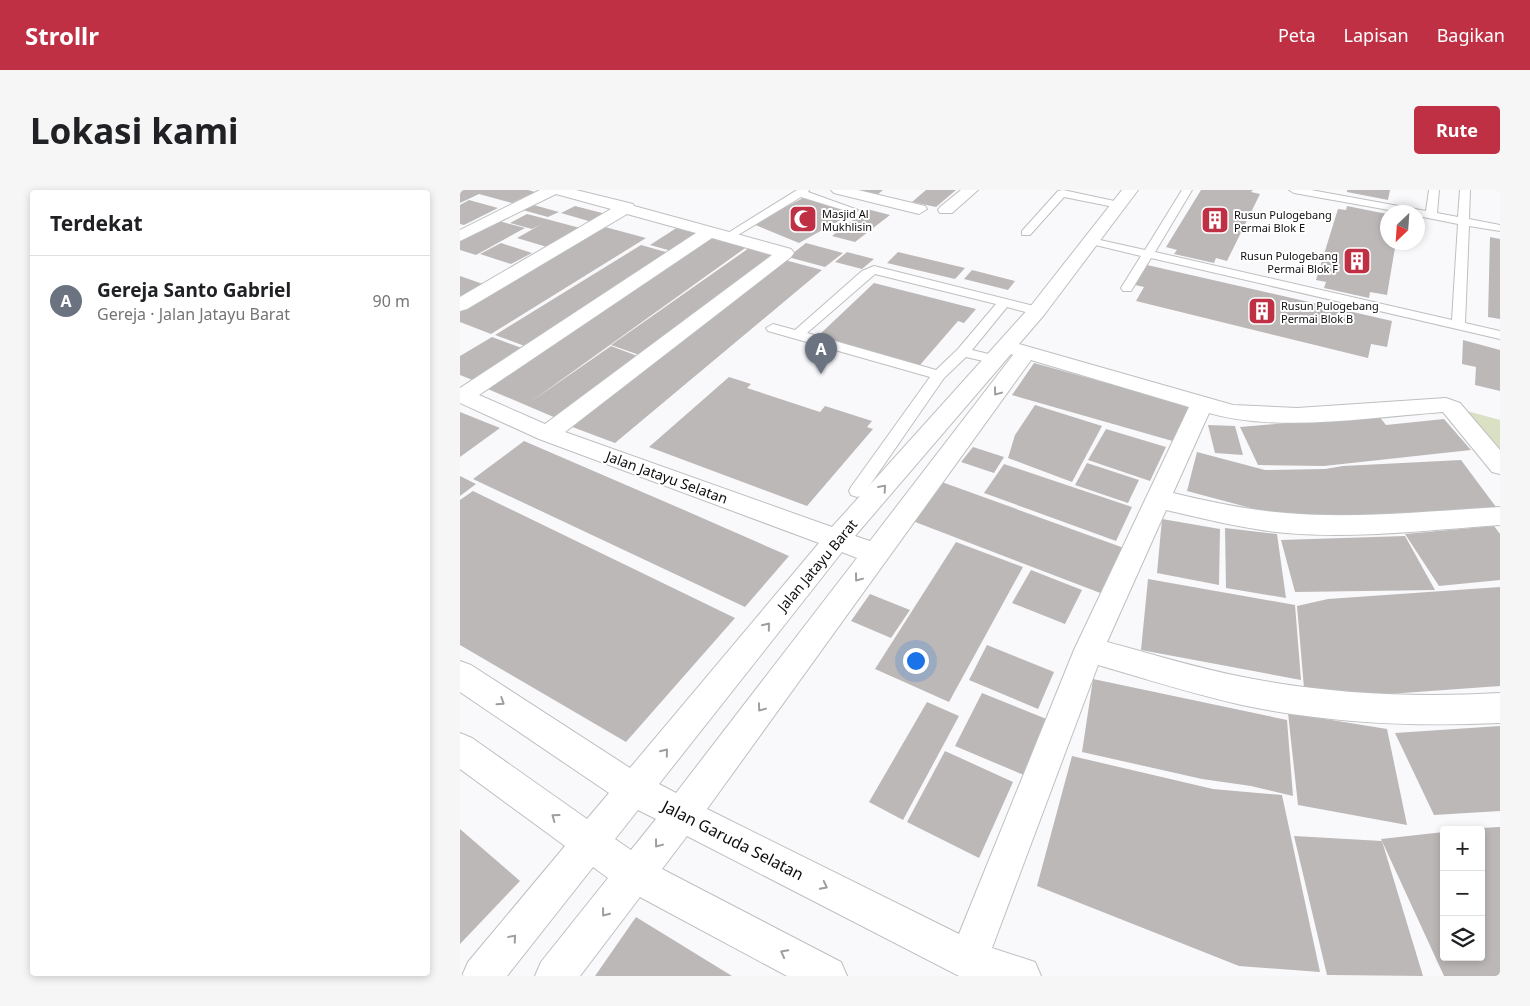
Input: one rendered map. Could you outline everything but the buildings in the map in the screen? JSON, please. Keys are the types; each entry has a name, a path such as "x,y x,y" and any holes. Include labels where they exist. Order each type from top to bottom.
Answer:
{"street":[{"path":"460,236 552,190"},
{"path":"548,434 785,252 627,207 559,190"},
{"path":"839,190 919,209"},
{"path":"946,210 970,190"},
{"path":"555,976 682,814 877,554 1038,311 1130,190"},
{"path":"460,305 627,207"},
{"path":"462,396 720,233"},
{"path":"1010,353 1232,412 1271,416 1446,405 1452,408 1500,466"},
{"name":"Jalan Jatayu Barat","path":"482,976 838,538 1010,353"},
{"name":"Jalan Jatayu Selatan","path":"462,396 548,434 838,538 877,554"},
{"path":"968,960 1089,650 1202,403"},
{"path":"1157,499 1226,514 1305,524 1370,524 1500,516"},
{"path":"1089,650 1246,691 1334,706 1427,710 1500,708"},
{"name":"Jalan Garuda Selatan","path":"460,675 634,790 968,960 1021,976"},
{"path":"460,749 635,874 827,976"}],"lane":[{"path":"1127,288 1187,190"},
{"path":"1294,190 1380,206"},
{"path":"1431,215 1434,190"},
{"path":"1458,325 1465,190"},
{"path":"720,233 802,191 853,210"},
{"path":"1026,233 1064,191 1119,205"},
{"path":"1425,214 1500,228"},
{"path":"1091,241 1500,335"},
{"path":"797,335 866,274 874,270 1038,311"},
{"path":"857,491 939,375 963,352 1004,303"},
{"path":"773,328 939,375"},
{"path":"963,352 1010,353"}],"green space":[{"path":"1456,408 1500,420 1500,456"}],"place":[{"name":"Masjid Al Mukhlisin","path":"803,219"},
{"name":"Rusun Pulogebang Permai Blok E","path":"1215,220"},
{"name":"Rusun Pulogebang Permai Blok F","path":"1357,261"},
{"name":"Rusun Pulogebang Permai Blok B","path":"1262,311"},
{"name":"Gereja Santo Gabriel","path":"821,374"}]}
